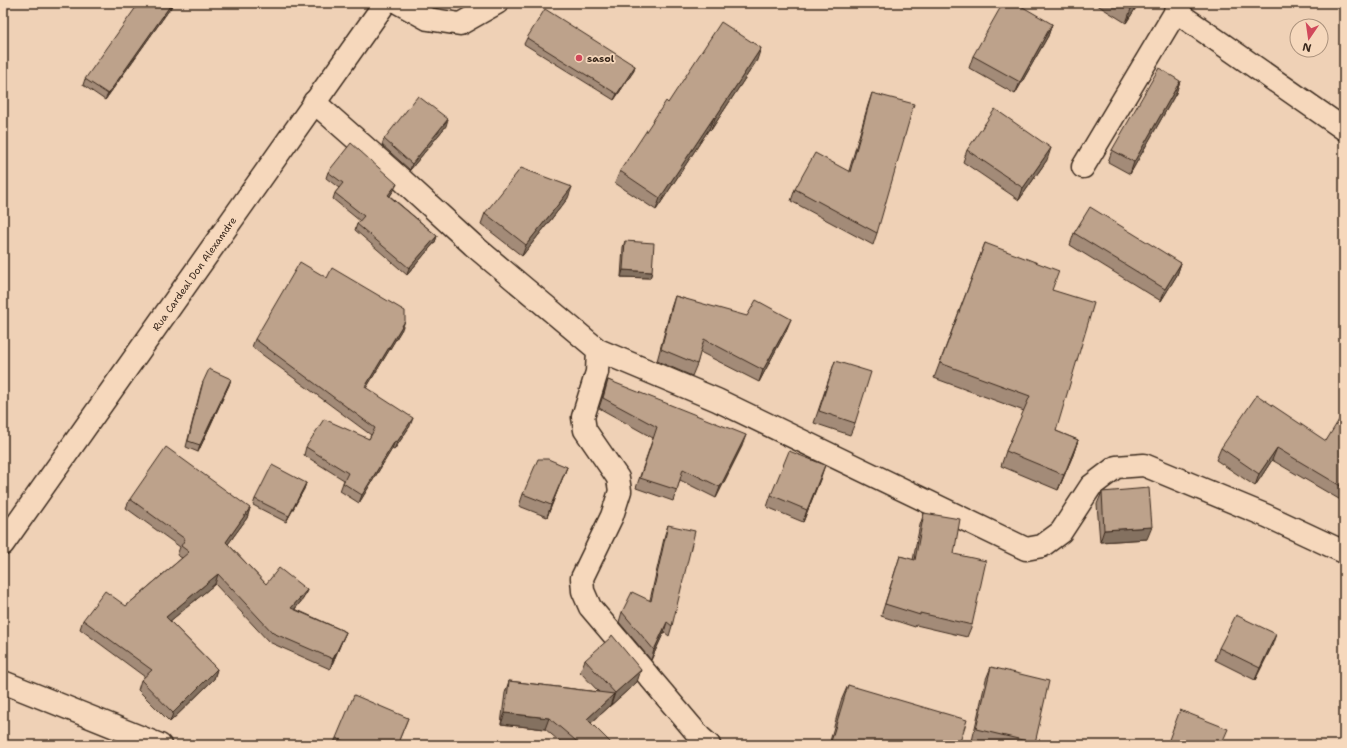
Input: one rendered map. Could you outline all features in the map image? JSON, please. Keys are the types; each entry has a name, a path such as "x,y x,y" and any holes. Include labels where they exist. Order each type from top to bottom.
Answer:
{"street":[{"name":"Rua Cardeal Don Alexamdre","path":"3,544 385,3"},
{"path":"399,3 428,19 460,24 497,3"},
{"path":"1084,167 1178,7 1344,129"},
{"path":"314,102 473,245 598,350 718,400 1026,549 1042,546 1061,532 1091,486 1116,467 1144,465 1267,516 1344,552"},
{"path":"598,350 598,372 583,417 585,430 618,478 620,491 612,516 582,578 583,591 590,607 701,738 709,745"},
{"path":"3,682 160,745"}],"building":[{"path":"139,3 172,3 108,94 85,79"},
{"path":"1003,3 1016,3 1052,24 1020,82 973,56"},
{"path":"1122,3 1135,3 1131,9"},
{"name":"sasol","path":"545,9 635,66 617,94 527,38"},
{"path":"721,22 761,48 660,198 620,171 666,101 668,103"},
{"path":"1159,68 1180,81 1134,162 1112,150"},
{"path":"872,93 914,104 877,233 795,189 815,153 850,172"},
{"path":"418,96 448,119 412,164 384,139"},
{"path":"995,109 1051,148 1023,188 967,150"},
{"path":"351,143 397,184 388,195 437,236 409,268 357,224 364,216 335,193 343,183 328,172"},
{"path":"521,168 572,187 526,245 485,213"},
{"path":"1090,207 1181,263 1165,289 1074,233"},
{"path":"625,241 654,243 652,272 623,270"},
{"path":"985,243 1059,271 1052,290 1094,303 1056,431 1078,440 1064,475 1006,451 1030,396 940,363"},
{"path":"300,262 327,278 332,268 405,311 405,321 365,387 413,418 397,442 395,441 362,495 343,483 348,473 306,447 324,419 369,439 375,428 255,339"},
{"path":"675,296 747,316 756,300 791,319 763,370 704,339 697,364 661,349"},
{"path":"835,361 871,372 855,423 819,411"},
{"path":"209,369 231,379 200,445 188,441 203,382"},
{"path":"608,380 746,435 720,487 683,469 677,490 640,478 657,427 603,398"},
{"path":"1257,395 1326,441 1342,415 1344,417 1344,488 1277,448 1259,474 1221,448"},
{"path":"166,447 250,508 226,542 266,584 279,568 307,590 291,608 346,632 333,659 273,633 218,574 166,617 217,669 173,713 141,680 152,670 83,620 105,591 126,606 189,552 181,546 185,539 130,499"},
{"path":"789,451 825,465 807,510 771,495"},
{"path":"538,459 548,459 567,467 551,505 523,494"},
{"path":"272,465 306,483 289,516 255,499"},
{"path":"1149,488 1152,527 1104,530 1102,492"},
{"path":"924,513 960,519 954,554 986,561 972,625 920,613 920,615 885,604 900,556 915,560"},
{"path":"668,525 695,531 672,626 667,622 654,650 622,612 632,592 651,601"},
{"path":"1236,615 1276,634 1260,668 1219,648"},
{"path":"612,635 641,670 615,693 585,660"},
{"path":"991,667 1049,681 1035,743 976,729"},
{"path":"509,681 614,694 587,719 613,745 581,745 549,718 505,713"},
{"path":"848,685 967,720 959,745 830,745"},
{"path":"354,695 408,718 397,745 352,745 336,738"},
{"path":"1180,710 1228,729 1221,745 1167,745"}],"place":[{"name":"sasol","path":"579,58"}]}
